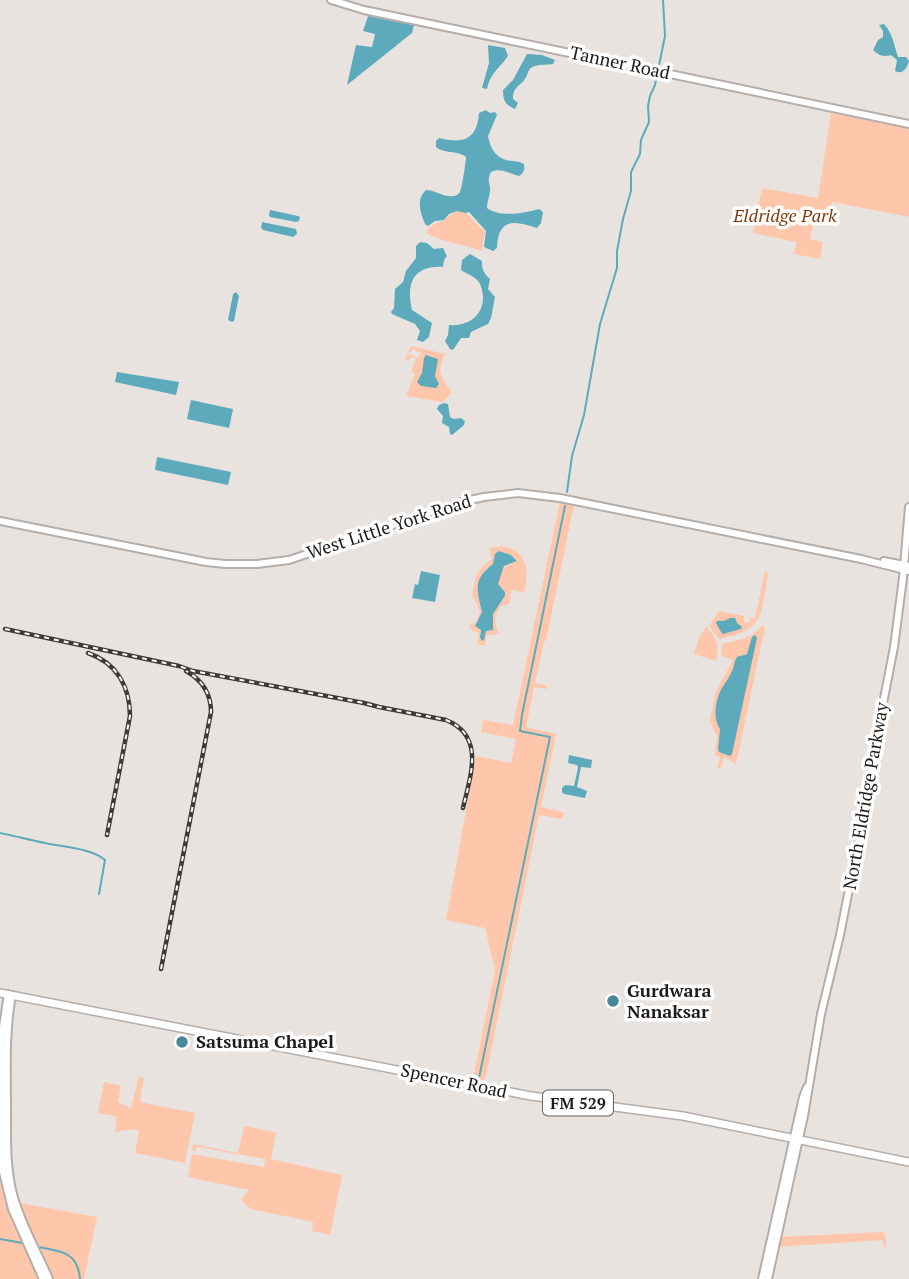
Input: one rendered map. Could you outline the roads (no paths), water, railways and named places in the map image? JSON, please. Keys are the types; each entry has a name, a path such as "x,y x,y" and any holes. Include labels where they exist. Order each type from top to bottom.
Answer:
{"main road":[{"name":"Tanner Road","path":"331,0 366,11 909,124"},
{"name":"West Little York Road","path":"0,522 206,562 257,564 280,562 307,554 467,500 492,495 523,494 560,498 861,559 879,560 906,568"},
{"name":"North Eldridge Parkway","path":"768,1279 796,1139 807,1104 821,1014 839,939 874,762 906,568 909,507"},
{"path":"7,994 3,1172 12,1209 43,1279"},
{"name":"Spencer Road","path":"7,994 545,1099 683,1116 909,1162"},
{"path":"4,1040 7,1153 11,1183 23,1223 49,1279"},
{"name":"North Eldridge Parkway","path":"762,1279 784,1195"}],"water":[{"path":"368,16 414,25 412,33 347,85 356,45 372,47 375,34 363,31"},
{"path":"884,24 898,57 906,57 909,61 902,71 895,71 897,60 891,55 882,56 873,50 878,40 883,37 879,25"},
{"path":"488,45 505,48 508,56 493,75 487,89 482,88 489,63"},
{"path":"527,54 542,55 555,60 553,64 537,65 529,69 525,79 514,92 513,99 518,103 515,109 505,102 503,90 513,80"},
{"path":"486,110 497,115 488,136 494,151 502,159 524,164 523,172 519,176 501,171 491,172 487,208 505,214 539,209 543,212 537,228 514,223 504,226 500,231 497,248 493,251 484,247 486,231 469,212 457,211 428,226 420,206 421,197 426,190 451,196 460,192 466,157 439,149 436,147 436,141 439,138 467,138 475,129 479,113"},
{"path":"270,210 298,216 299,221 270,217"},
{"path":"262,222 296,229 297,234 293,237 263,230"},
{"path":"420,242 427,243 434,249 443,248 447,256 443,267 425,269 418,273 411,284 412,310 432,323 429,337 423,342 417,340 420,331 415,324 391,312 394,308 395,289 403,282 406,271 416,258 416,246"},
{"path":"470,254 482,261 484,271 490,279 488,289 495,297 488,324 471,332 469,338 461,338 453,350 445,341 449,325 466,323 472,319 478,314 483,301 479,282 461,270 462,260"},
{"path":"236,292 239,296 232,322 228,320 233,294"},
{"path":"426,355 438,359 435,376 439,384 436,388 421,386 417,382"},
{"path":"117,372 179,382 176,395 115,382"},
{"path":"191,400 233,409 229,428 187,419"},
{"path":"444,403 448,404 450,417 465,421 452,435 449,427 442,423 443,416 437,409"},
{"path":"157,457 231,472 228,485 155,470"},
{"path":"499,551 511,555 517,561 504,566 498,584 505,596 493,614 493,630 486,631 482,641 481,630 475,626 482,612 479,580 493,564 495,554"},
{"path":"421,571 440,575 435,602 412,598"},
{"path":"735,618 742,627 723,634 716,623"},
{"path":"755,635 757,638 730,756 718,749 720,729 716,716 717,701 736,659 747,654"},
{"path":"569,755 592,760 591,768 581,767 577,787 587,791 585,798 562,792 565,785 574,786 578,768 577,765 568,763"}],"waterway":[{"path":"567,492 600,324 617,268 617,251 631,191 631,172 640,154 641,140 649,122 648,106 665,36 663,0"},
{"path":"479,1078 550,737 520,731 565,506"},
{"path":"0,833 84,850 99,856 105,860 99,894"},
{"path":"0,1239 22,1243"},
{"path":"38,1247 67,1254 76,1263 80,1279"}],"railway":[{"path":"5,629 193,671 446,720 459,727 467,736 471,747 471,771 463,808"},
{"path":"88,653 98,657 114,670 128,695 130,716 107,835"},
{"path":"161,969 211,712 204,688 186,671"}],"place":[{"name":"Gurdwara Nanaksar","path":"613,1001"},
{"name":"Satsuma Chapel","path":"182,1042"}],"park label":[{"name":"Eldridge Park","path":"785,216"}]}
